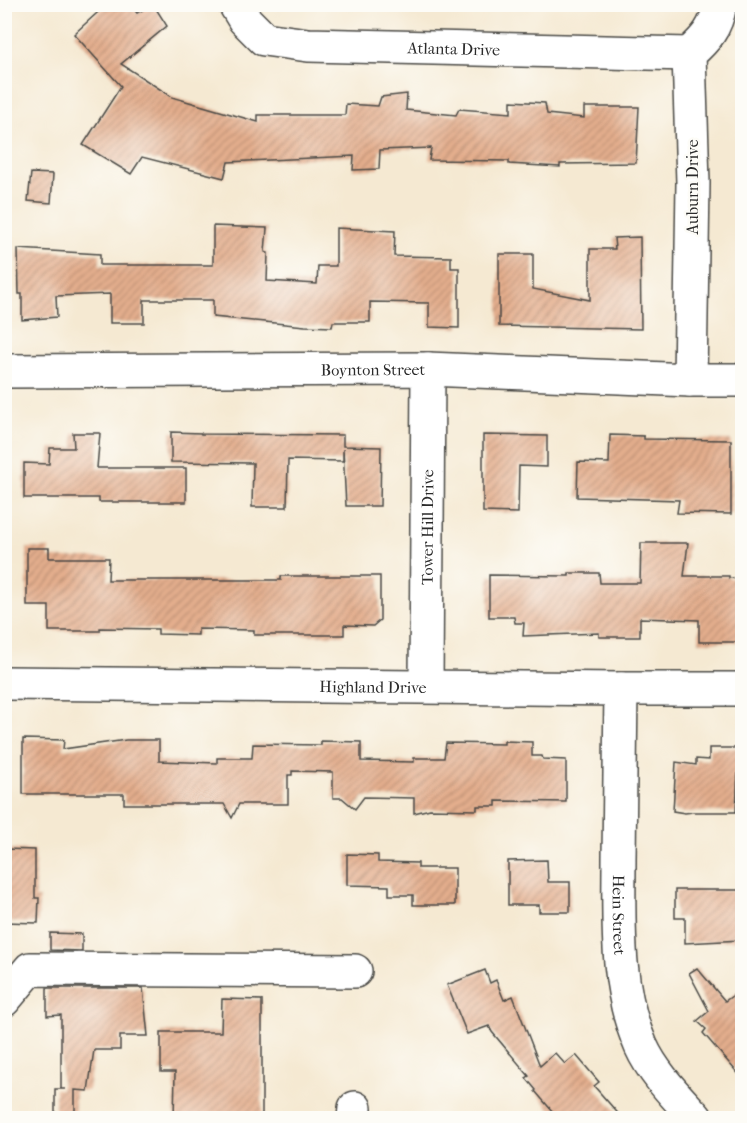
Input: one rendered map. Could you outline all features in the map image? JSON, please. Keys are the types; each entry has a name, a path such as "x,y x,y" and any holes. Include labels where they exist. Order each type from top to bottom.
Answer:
{"street":[{"name":"Atlanta Drive","path":"235,4 244,19 264,39 308,45 689,54"},
{"path":"689,54 707,38 718,16 720,4"},
{"name":"Auburn Drive","path":"689,54 693,183 690,380"},
{"name":"Boynton Street","path":"4,371 428,369 742,381"},
{"name":"Tower Hill Drive","path":"426,686 428,369"},
{"name":"Highland Drive","path":"4,683 621,689 742,688"},
{"name":"Hein Street","path":"621,689 619,918 621,971 627,1009 642,1048 665,1083 696,1119"},
{"path":"4,1000 30,969 355,971"}],"building":[{"path":"107,4 129,4 137,13 153,4 167,26 121,64 172,97 258,122 258,115 345,115 346,104 378,106 381,97 407,94 406,110 456,115 459,109 511,113 511,101 545,103 547,114 584,118 584,107 639,107 636,163 560,164 560,167 509,164 509,161 429,160 431,148 380,150 379,169 353,170 354,156 228,162 224,178 142,157 131,174 83,145 121,86 74,34"},
{"path":"31,173 53,174 51,203 28,201"},
{"path":"213,226 267,228 265,252 268,253 267,281 317,284 318,266 336,266 336,228 395,231 394,256 451,257 451,268 459,268 459,328 429,327 429,303 370,302 370,322 333,322 332,327 213,317 213,300 144,300 144,323 110,323 110,294 56,296 57,317 22,320 18,249 100,254 100,265 213,265"},
{"path":"640,237 641,329 499,326 499,254 533,254 533,289 590,300 590,249 615,249 614,238"},
{"path":"171,432 343,435 343,446 381,447 380,506 346,506 343,449 343,461 288,460 287,507 252,507 253,463 171,462"},
{"path":"73,433 100,433 97,468 186,468 186,502 99,502 99,498 24,498 24,463 49,464 50,448 74,448"},
{"path":"483,435 547,436 547,467 519,466 518,513 483,512"},
{"path":"610,435 644,436 644,439 731,440 731,514 677,513 679,500 577,497 578,462 609,463"},
{"path":"641,543 688,543 684,576 729,576 729,578 740,579 740,642 699,642 699,620 640,618 640,637 599,637 599,633 523,636 524,623 515,623 514,617 489,617 489,575 569,576 569,573 599,573 600,583 640,583"},
{"path":"27,548 49,548 49,558 109,558 108,580 281,580 281,576 380,576 380,620 373,626 344,625 344,635 254,635 254,630 198,629 198,635 158,634 158,629 100,628 100,631 49,631 49,606 27,606"},
{"path":"23,739 64,740 63,749 126,740 159,740 159,761 217,763 217,758 252,758 253,744 321,745 321,741 361,742 361,761 414,762 414,758 444,758 446,743 532,742 532,756 566,760 566,802 496,801 496,806 477,806 477,810 430,809 414,813 414,798 364,797 355,809 342,798 333,798 333,772 292,771 292,775 288,775 288,804 239,804 232,818 224,804 124,804 124,794 23,794"},
{"path":"709,748 739,748 736,812 685,813 673,811 676,762 696,765 696,759 709,760"},
{"path":"4,849 35,850 35,898 39,898 38,923 4,922"},
{"path":"347,854 378,855 378,862 418,863 418,868 455,868 455,905 413,905 413,895 389,895 389,886 347,885"},
{"path":"547,860 548,882 570,882 570,912 539,912 539,905 508,905 508,861"},
{"path":"675,890 742,890 742,940 685,943 685,918 675,918"},
{"path":"50,933 82,934 82,951 50,950"},
{"path":"697,968 725,1001 742,989 742,1078 703,1033 706,1029 697,1021 709,1011 689,973"},
{"path":"485,970 490,983 496,980 504,1000 513,996 540,1066 555,1053 565,1064 576,1055 599,1082 594,1086 623,1119 559,1119 535,1091 526,1078 529,1076 489,1026 467,1034 447,985"},
{"path":"47,988 143,988 148,1036 120,1036 120,1050 94,1050 88,1091 75,1090 75,1119 55,1119 55,1089 61,1089 61,1015 47,1016"},
{"path":"222,999 262,1000 262,1119 174,1119 175,1072 161,1072 161,1032 221,1032"}]}
